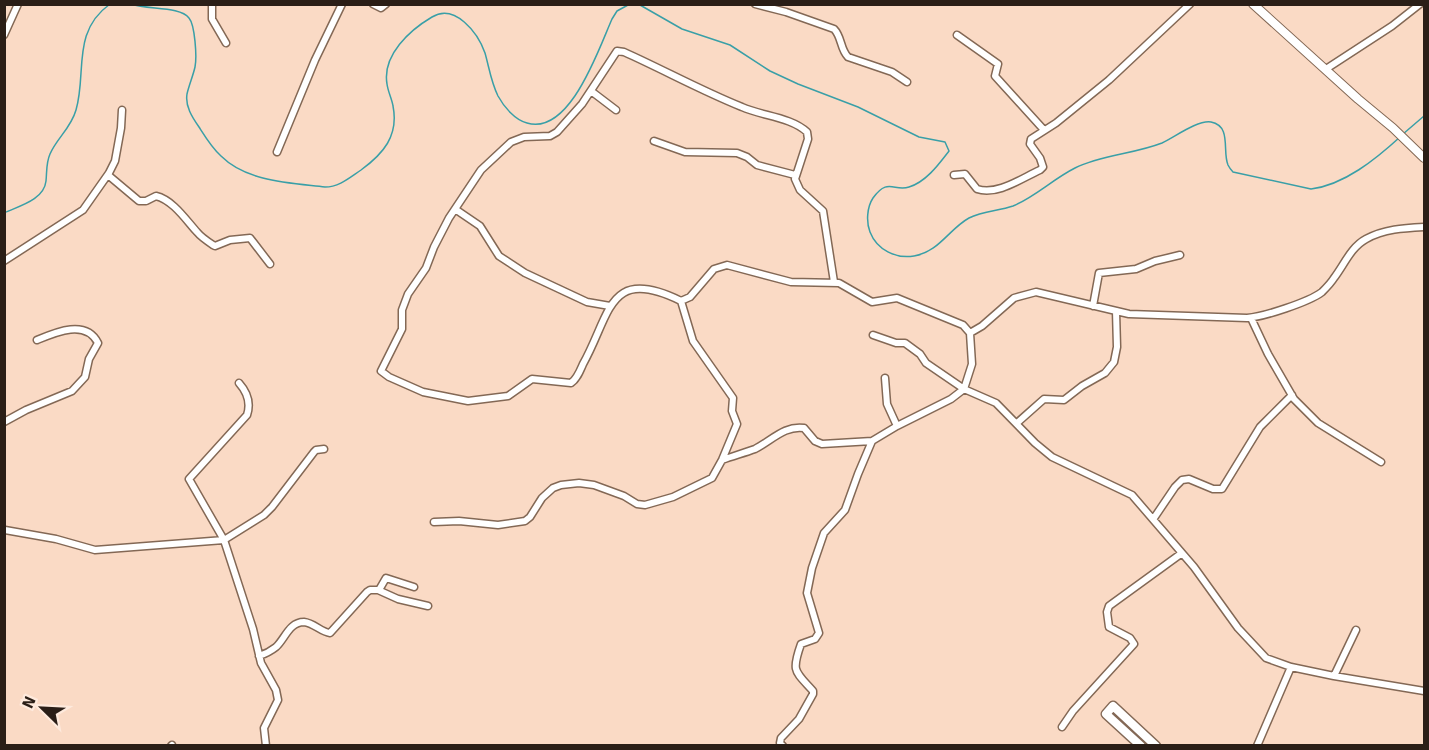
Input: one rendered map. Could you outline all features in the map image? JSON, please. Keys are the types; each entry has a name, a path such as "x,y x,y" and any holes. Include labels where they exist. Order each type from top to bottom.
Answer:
{"main road":[{"path":"1141,746 1106,714 1113,706 1156,746"}],"street":[{"path":"4,35 18,4"},
{"path":"212,4 212,20 226,43"},
{"path":"277,152 315,60 342,4"},
{"path":"373,4 381,8 386,4"},
{"path":"755,4 834,29 848,57 892,72 907,82"},
{"path":"954,175 965,174 976,189 989,191 1040,170 1043,163 1029,141 1056,123 1109,80 1190,4"},
{"path":"1253,4 1425,158"},
{"path":"1326,69 1392,26 1419,4"},
{"path":"957,35 998,64 995,76 1044,129"},
{"path":"722,460 752,450 786,430 795,428 804,428 815,441 822,444 872,441 951,399 964,389 972,364 970,333 963,325 900,299 872,302 834,282 790,282 723,266 710,272 690,297 681,301 656,291 639,288 623,292 609,306 588,356 571,383 532,380 508,396 468,401 423,392 382,374 382,368 402,329 403,305 426,268 444,226 481,170 506,146 524,137 544,137 557,132 576,112 617,52 624,52 683,82 743,108 803,128 808,133 795,175 800,190 823,211 834,282"},
{"path":"591,91 616,110"},
{"path":"4,261 79,213 108,175 115,161 122,110"},
{"path":"654,141 685,152 737,153 747,156 760,166 795,175"},
{"path":"108,175 139,201 146,201 156,196 163,198 190,222 196,232 215,246 230,240 250,238 270,264"},
{"path":"455,209 480,226 499,256 525,273 587,302 609,306"},
{"path":"970,333 982,326 1014,298 1030,292 1039,292 1116,311 1251,318 1293,305 1321,292 1358,245 1365,240 1396,229 1425,227"},
{"path":"1093,306 1099,273 1136,269 1155,261 1180,255"},
{"path":"434,522 459,521 498,525 525,521 548,492 561,485 579,483 608,489 637,504 645,505 673,497 709,480 722,460 737,424 732,411 733,398 693,340 681,301"},
{"path":"1017,423 1044,399 1064,400 1109,369 1116,356 1116,311"},
{"path":"1251,318 1268,354 1292,395 1318,423 1381,462"},
{"path":"4,422 72,391 85,378 89,359 98,343 93,335 76,329 68,329 37,340"},
{"path":"873,334 896,343 905,343 920,354 926,363 964,389 996,404 1052,457 1127,491 1154,518 1238,628 1261,654 1272,661 1291,667 1425,691"},
{"path":"885,378 887,404 897,426"},
{"path":"239,382 247,395 249,405 247,415 189,479 224,540 253,629 262,667 278,696 265,723 266,746"},
{"path":"1154,518 1182,480 1190,479 1213,489 1222,489 1260,427 1292,395"},
{"path":"783,746 780,743 782,738 799,719 813,693 798,675 796,669 801,644 815,639 819,633 807,593 812,568 824,533 845,510 872,441"},
{"path":"5,530 56,539 95,550 224,540 264,515 280,499 314,452 324,449"},
{"path":"1062,727 1079,703 1134,644 1130,638 1111,630 1108,624 1109,606 1182,553"},
{"path":"378,590 386,578 414,587"},
{"path":"259,656 276,646 297,623 306,622 330,633 370,590 378,590 398,599 428,606"},
{"path":"1334,676 1356,630"},
{"path":"1257,746 1291,667"}],"waterway":[{"path":"4,213 30,202 44,188 50,154 71,122 76,110 85,40 98,15 110,4"},
{"path":"132,4 171,10 185,14 189,18 194,34 196,56 187,103 209,143 221,156 232,165 256,176 325,187 339,184 361,170 388,143 394,126 392,103 387,84 389,63 399,44 432,17 449,14 464,22 482,45 494,85 503,104 514,116 527,123 542,123 557,116 581,87 617,11 628,5 640,5 682,29 730,45 770,71 798,84 858,107 919,137 945,142 949,151 926,177 909,187 883,188 873,198 868,210 869,228 877,244 888,252 907,257 930,250 969,218 1013,206 1075,168 1096,160 1162,143 1205,122 1218,124 1222,128 1226,159 1233,172 1311,189 1323,187 1359,170 1400,137"},
{"path":"1403,134 1424,116"}]}
